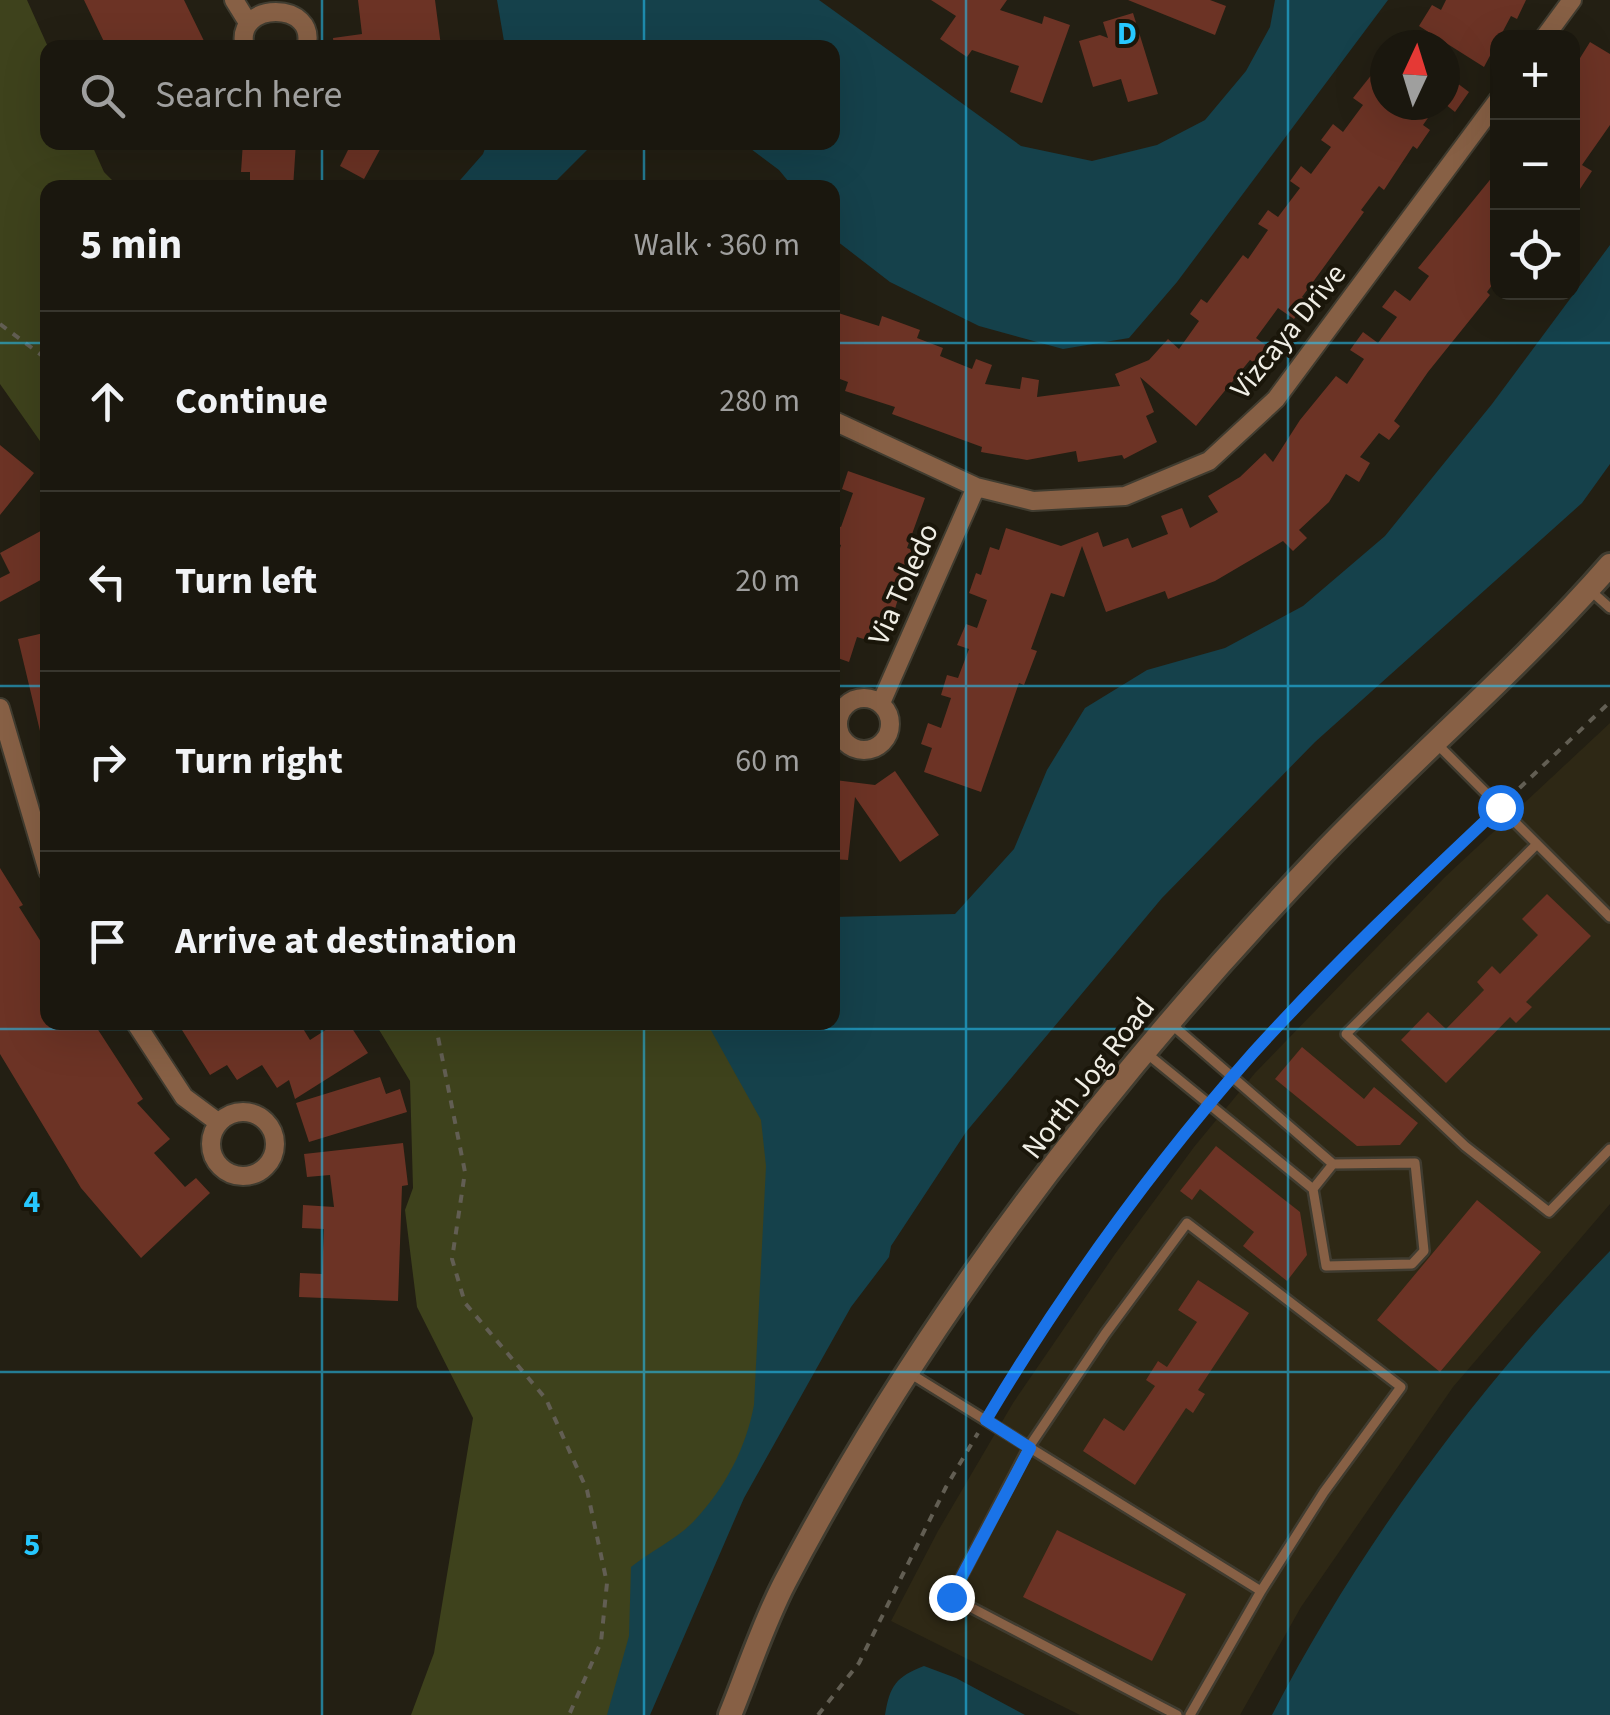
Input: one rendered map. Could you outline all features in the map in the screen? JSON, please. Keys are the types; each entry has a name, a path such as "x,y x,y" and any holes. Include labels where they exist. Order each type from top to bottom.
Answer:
{"street":[{"path":"234,0 246,21"},
{"path":"1550,30 1572,0"},
{"path":"244,40 246,21 263,6 286,6 303,20 306,40"},
{"name":"Vizcaya Drive","path":"840,424 976,487 1034,501 1124,496 1209,461 1276,399 1490,111"},
{"name":"Via Toledo","path":"880,703 976,487"},
{"name":"North Jog Road","path":"730,1715 783,1586 869,1433 973,1275 1142,1051 1323,853 1554,629 1610,565"},
{"path":"0,708 40,844"},
{"path":"140,1030 184,1097 220,1123"}],"lane":[{"path":"1590,589 1610,608"},
{"path":"1436,743 1610,917"},
{"path":"1537,844 1346,1034 1465,1146 1549,1212 1610,1149"},
{"path":"1142,1051 1313,1189 1326,1266 1412,1264 1424,1252 1414,1163 1333,1164 1168,1022"},
{"path":"1313,1189 1333,1164"},
{"path":"1177,1715 951,1597 1030,1448 1105,1334 1187,1224 1401,1387 1324,1492 1260,1591 1190,1715"},
{"path":"909,1372 1260,1591"}],"path":[{"path":"0,324 40,354"},
{"path":"1233,1078 1406,896 1610,702"},
{"path":"437,1030 465,1172 452,1258 465,1302 546,1399 587,1490 607,1583 602,1642 569,1715"},
{"path":"818,1715 859,1663 946,1487 986,1420 1107,1236 1210,1106"}],"shaded area":[{"path":"1610,723 1610,1204 1453,1387 1301,1607 1240,1715 1080,1715 891,1621 1013,1403 1194,1147 1255,1073 1445,877"}],"green space":[{"path":"0,0 27,0 45,40 40,40 40,150 94,150 112,180 40,180 40,441 0,384"},
{"path":"379,1030 749,1030 792,1114 777,1395 624,1715 411,1715 434,1653 473,1418 417,1307 405,1210 413,1188 410,1081"}],"water":[{"path":"497,0 819,0 1021,146 1092,161 1157,145 1205,120 1246,71 1270,27 1275,0 1388,0 1177,282 1129,338 1063,349 979,326 890,282 840,243 840,180 787,180 752,150 840,150 840,40 504,40"},
{"path":"484,150 587,150 557,180 460,180"},
{"path":"1610,245 1610,464 1582,503 1315,742 1162,898 966,1132 891,1246 889,1257 851,1307 744,1498 650,1715 607,1715 629,1636 631,1567 687,1527 715,1495 740,1452 754,1405 766,1166 761,1120 711,1030 840,1030 840,917 955,914 1014,849 1047,770 1085,708 1147,670 1225,648 1303,606 1385,536 1492,404 1569,300 1580,300 1580,285"},
{"path":"1610,1251 1610,1715 1272,1715 1343,1590 1424,1471 1513,1357"},
{"path":"924,1666 956,1678 1025,1715 885,1715 896,1683"}],"building":[{"path":"84,0 184,0 204,40 103,40"},
{"path":"358,0 435,0 440,40 333,40 362,34"},
{"path":"931,0 1007,0 1000,10 1042,24 1044,16 1070,25 1042,103 1010,92 1019,66 972,50 967,57 940,39 956,16"},
{"path":"1128,0 1210,0 1226,6 1215,35"},
{"path":"1446,0 1526,0 1517,19 1511,16 1504,30 1490,30 1490,56 1484,67 1460,52 1460,30 1425,30 1419,26 1432,5 1441,10"},
{"path":"1133,13 1158,94 1128,102 1121,79 1093,87 1079,41 1100,35 1108,38 1103,22"},
{"path":"1590,42 1610,54 1610,125 1582,165 1592,171 1580,189 1580,120 1580,58"},
{"path":"1370,77 1370,120 1426,120 1423,125 1430,130 1417,149 1413,146 1384,190 1379,186 1361,210 1364,212 1302,297 1307,301 1294,319 1278,308 1256,338 1267,346 1255,363 1250,360 1196,426 1140,377 1154,412 1146,416 1157,442 1124,459 1122,455 1078,462 1076,451 1027,460 981,452 982,447 892,414 895,407 845,391 848,382 840,379 840,314 879,326 882,316 920,330 917,338 943,348 940,356 972,369 976,359 992,365 985,384 1020,389 1022,377 1039,380 1037,397 1120,386 1115,374 1149,360 1168,339 1179,349 1199,321 1190,314 1201,299 1207,303 1243,255 1248,259 1268,230 1258,224 1268,210 1278,217 1300,188 1290,181 1301,166 1311,174 1331,147 1321,140 1333,124 1343,132 1363,105 1353,98"},
{"path":"1460,85 1469,92 1460,105"},
{"path":"242,150 295,150 294,180 250,180 250,172 241,172"},
{"path":"348,150 380,150 364,179 340,166"},
{"path":"1490,180 1490,295 1428,372 1394,421 1400,426 1389,440 1379,433 1360,457 1370,463 1359,482 1346,474 1329,502 1299,530 1307,538 1293,551 1283,541 1215,581 1168,599 1165,591 1106,612 1082,546 1064,597 1051,593 1031,649 1037,651 1024,685 1019,683 981,792 924,772 932,748 921,744 928,723 941,728 951,698 941,695 947,675 958,678 969,649 957,645 966,624 977,628 987,600 969,593 976,573 981,575 990,547 999,550 1006,528 1061,546 1098,532 1103,547 1128,538 1132,548 1168,534 1161,516 1182,508 1190,528 1218,512 1208,496 1240,477 1265,453 1273,462 1300,420 1336,376 1347,384 1364,359 1350,350 1363,332 1378,343 1397,317 1382,307 1395,290 1410,301 1429,276 1418,268"},
{"path":"0,445 34,473 0,515"},
{"path":"848,471 925,498 907,548 913,550 891,622 875,617 867,640 857,637 849,662 840,659 840,527 853,493 842,489"},
{"path":"40,531 40,580 0,602 0,578 10,573 0,553"},
{"path":"40,634 40,731 18,639"},
{"path":"895,771 939,835 900,862 855,797 848,860 840,860 840,781 875,785"},
{"path":"0,868 40,940 40,1030 98,1030 143,1099 137,1103 170,1139 154,1153 185,1187 196,1178 210,1193 141,1258 81,1188 0,1054"},
{"path":"1547,894 1591,936 1526,1002 1532,1007 1516,1023 1510,1017 1446,1083 1401,1040 1428,1012 1446,1029 1484,990 1477,982 1492,966 1500,974 1538,935 1522,919"},
{"path":"182,1030 304,1030 310,1040 326,1030 353,1030 368,1053 295,1099 289,1080 277,1088 262,1065 237,1080 227,1065 210,1075"},
{"path":"1302,1047 1364,1099 1374,1087 1418,1123 1400,1145 1357,1146 1275,1079"},
{"path":"380,1077 386,1094 400,1089 407,1112 309,1142 296,1103"},
{"path":"403,1143 408,1185 402,1186 398,1301 299,1297 300,1273 322,1274 324,1229 302,1228 303,1205 334,1207 330,1175 307,1177 304,1154"},
{"path":"1216,1146 1300,1212 1307,1255 1287,1281 1243,1246 1254,1232 1200,1189 1192,1200 1180,1191"},
{"path":"1477,1200 1541,1252 1440,1372 1377,1320"},
{"path":"1198,1280 1249,1313 1198,1390 1205,1394 1193,1413 1186,1408 1135,1485 1083,1451 1104,1418 1124,1431 1155,1386 1146,1380 1158,1361 1167,1367 1197,1322 1178,1310"},
{"path":"1057,1530 1186,1594 1152,1661 1023,1597"}],"route":[{"path":"951,1597 1030,1448 986,1420 1107,1236 1254,1053 1406,896 1500,807"}]}
